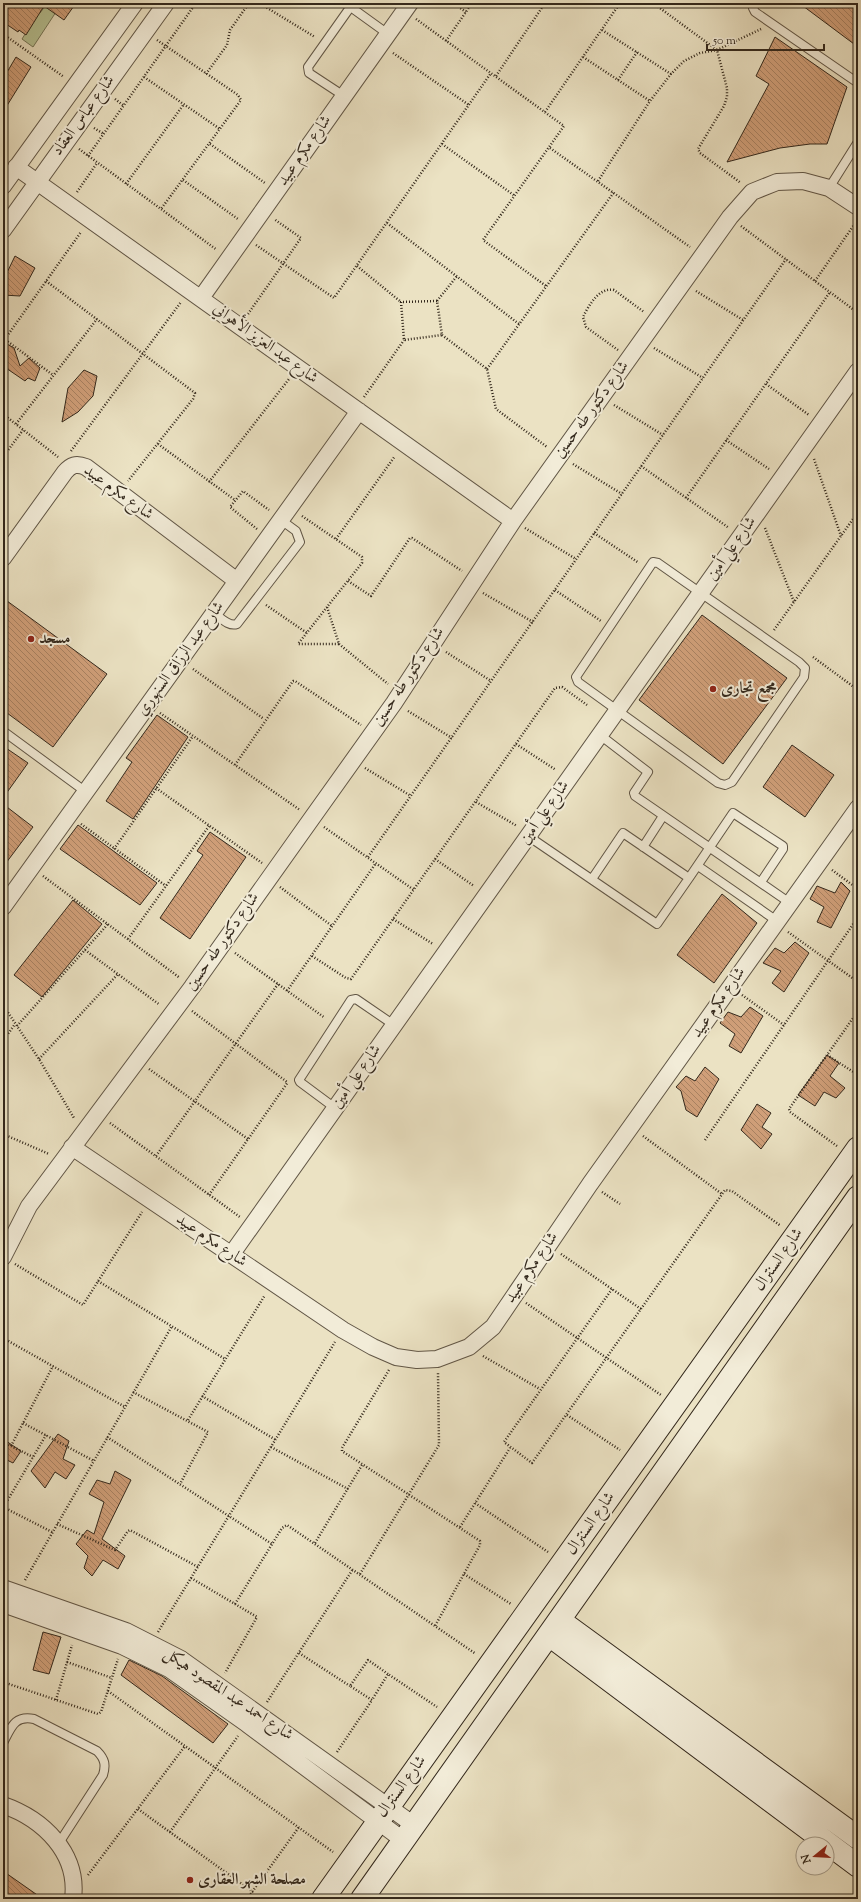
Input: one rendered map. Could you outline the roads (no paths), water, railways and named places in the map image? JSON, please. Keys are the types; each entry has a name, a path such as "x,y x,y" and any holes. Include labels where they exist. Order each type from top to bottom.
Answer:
{"street":[{"name":"شارع عباس العقاد","path":"3,186 135,3"},
{"name":"شارع عباس العقاد","path":"3,230 166,3"},
{"name":"شارع مكرم عبيد","path":"195,295 229,258 407,7"},
{"name":"شارع عبد العزيز الأهواني","path":"16,167 513,521"},
{"name":"شارع دكتور طه حسين","path":"6,1259 29,1206 192,987 373,733 513,521 730,218 752,192 777,182 804,181 829,188 858,207"},
{"name":"شارع علي أمين","path":"231,1255 858,371"},
{"name":"شارع عبد الرزاق السنهوري","path":"3,907 286,514 358,410"},
{"name":"شارع مكرم عبيد","path":"3,558 67,463 78,464 86,467 237,581"},
{"name":"شارع مكرم عبيد","path":"67,1153 150,1200 342,1330 373,1347 396,1357 417,1360 437,1359 469,1347 493,1327 630,1127 858,808"},
{"name":"شارع السنترال","path":"323,1899 855,1152"},
{"name":"شارع السنترال","path":"362,1899 858,1197"},
{"name":"شارع احمد عبد المقصود هيكل","path":"10,1591 126,1631 181,1659 218,1685 253,1719 408,1833"},
{"name":"شارع احمد عبد المقصود هيكل","path":"3,1604 122,1646 168,1669 329,1764 383,1814"},
{"path":"554,1627 858,1838"},
{"path":"554,1627 858,1866"},
{"path":"3,1805 18,1810 40,1823 59,1843 70,1867 74,1896"}],"lane":[{"path":"756,3 753,8 755,12 858,83"},
{"path":"344,96 308,70 350,8 384,39"},
{"path":"829,188 858,142"},
{"path":"214,613 228,623 234,625 237,624 300,542 296,531 286,514"},
{"path":"653,562 658,563 701,592 800,662 804,668 804,677 732,782 725,785 718,784 614,716 578,682 576,677 653,562"},
{"path":"3,731 86,792"},
{"path":"600,735 648,772 635,795 663,816 790,903"},
{"path":"529,835 657,924 734,813 783,846 783,849 761,882"},
{"path":"643,847 663,816"},
{"path":"592,878 622,833 689,878"},
{"path":"698,866 777,922"},
{"path":"335,1108 299,1080 353,999 356,999 394,1025"},
{"path":"3,1743 17,1720 25,1717 34,1719 97,1751 103,1758 105,1767 103,1775 59,1843"}],"place":[{"name":"مسجد","path":"31,639"},
{"name":"مجمع تجارى","path":"713,689"},
{"name":"مصلحة الشهر العقارى","path":"190,1880"}]}
